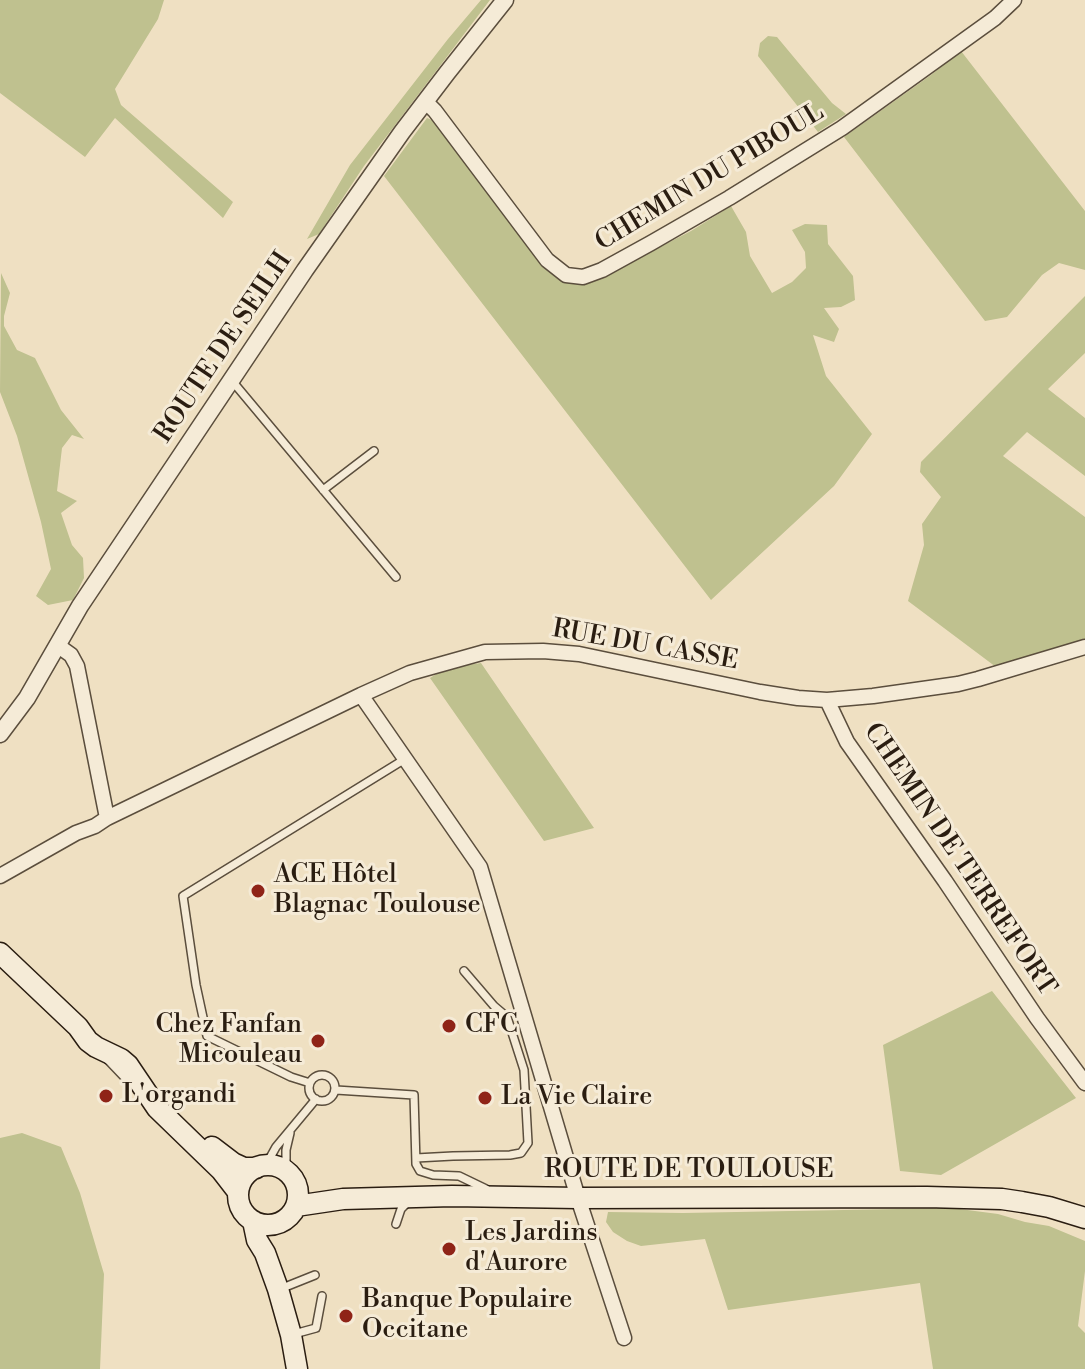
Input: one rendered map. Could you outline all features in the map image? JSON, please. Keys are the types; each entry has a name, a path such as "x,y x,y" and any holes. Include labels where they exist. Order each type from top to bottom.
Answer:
{"main road":[{"path":"0,953 78,1027 88,1041 128,1065 175,1126 221,1170 238,1192 241,1209 253,1221 265,1225 286,1219 296,1206 298,1192 283,1169 261,1166 244,1168 217,1152 161,1098 135,1058 78,1027"},
{"path":"238,1192 244,1177 261,1166"},
{"name":"ROUTE DE TOULOUSE","path":"293,1180 313,1190 413,1197"},
{"name":"ROUTE DE TOULOUSE","path":"296,1206 325,1201 413,1197 965,1198 1012,1200 1085,1218"},
{"name":"ROUTE DE TOULOUSE","path":"965,1198 1036,1213 1085,1229"},
{"path":"253,1221 257,1240 278,1289 297,1369"},
{"path":"265,1253 278,1223"}],"street":[{"name":"ROUTE DE SEILH","path":"0,734 27,698 80,606 341,218 505,0"},
{"name":"CHEMIN DU PIBOUL","path":"426,102 547,260 566,275 583,277 651,243 842,128 995,18 1014,0"},
{"path":"57,645 71,655 77,666 107,818"},
{"name":"RUE DU CASSE","path":"0,876 107,818 361,695 410,673 485,652 579,654 760,692 827,700 958,684 1085,647"},
{"path":"361,695 480,867 578,1198 624,1338"},
{"name":"CHEMIN DE TERREFORT","path":"827,700 847,742 1085,1083"},
{"path":"1064,1211 1085,1204"}],"lane":[{"path":"231,380 396,577"},
{"path":"323,490 374,451"},
{"path":"310,1083 291,1077 207,1036 183,896 405,759"},
{"path":"416,1158 510,1155 521,1153 528,1143 524,1070 507,1017 464,971"},
{"path":"326,1074 334,1081 336,1090 328,1100 316,1099 309,1091 310,1083 316,1076 326,1074"},
{"path":"336,1090 414,1095 416,1164 420,1171 459,1176 498,1197"},
{"path":"261,1166 316,1099"},
{"path":"291,1131 286,1161 293,1180"},
{"path":"396,1224 401,1209 413,1197"},
{"path":"278,1289 315,1275"},
{"path":"291,1335 316,1328 322,1296"}],"green space":[{"path":"0,0 164,0 158,19 115,89 121,105 233,202 223,218 115,118 85,157 0,93"},
{"path":"481,0 490,0 364,166 319,234 307,239 350,165"},
{"path":"768,36 777,37 832,103 846,114 818,132 758,56 760,43"},
{"path":"961,51 1085,211 1085,270 1059,263 1042,275 1007,317 985,321 844,137"},
{"path":"427,118 437,122 552,274 571,283 590,283 691,231 731,206 746,232 750,256 772,293 792,282 806,268 805,252 792,230 805,224 827,225 828,244 853,276 855,300 841,307 824,308 839,329 834,342 813,335 826,376 872,434 834,486 711,600 384,176"},
{"path":"1,273 10,293 4,326 17,350 35,358 61,410 84,439 72,435 62,448 57,491 77,501 61,513 72,545 83,558 84,578 73,600 48,605 36,596 51,569 41,522 17,436 0,392"},
{"path":"1085,296 1085,353 1048,389 1085,418 1085,476 1027,432 1003,456 1085,517 1085,643 996,667 908,601 924,545 922,524 941,497 920,472 921,462"},
{"path":"481,663 594,828 544,841 430,678 446,668"},
{"path":"992,991 1076,1098 941,1175 900,1171 883,1045"},
{"path":"22,1133 61,1147 80,1193 104,1274 100,1369 0,1369 0,1138"},
{"path":"952,1208 998,1214 1049,1226 1085,1241 1085,1271 1078,1326 1085,1333 1085,1369 933,1369 920,1283 728,1310 705,1239 641,1246 613,1232 606,1222 608,1212"}],"place":[{"name":"ACE Hôtel Blagnac Toulouse","path":"258,891"},
{"name":"CFC","path":"449,1026"},
{"name":"Chez Fanfan Micouleau","path":"318,1041"},
{"name":"L'organdi","path":"106,1096"},
{"name":"La Vie Claire","path":"485,1098"},
{"name":"Les Jardins d'Aurore","path":"449,1249"},
{"name":"Banque Populaire Occitane","path":"346,1316"}]}
